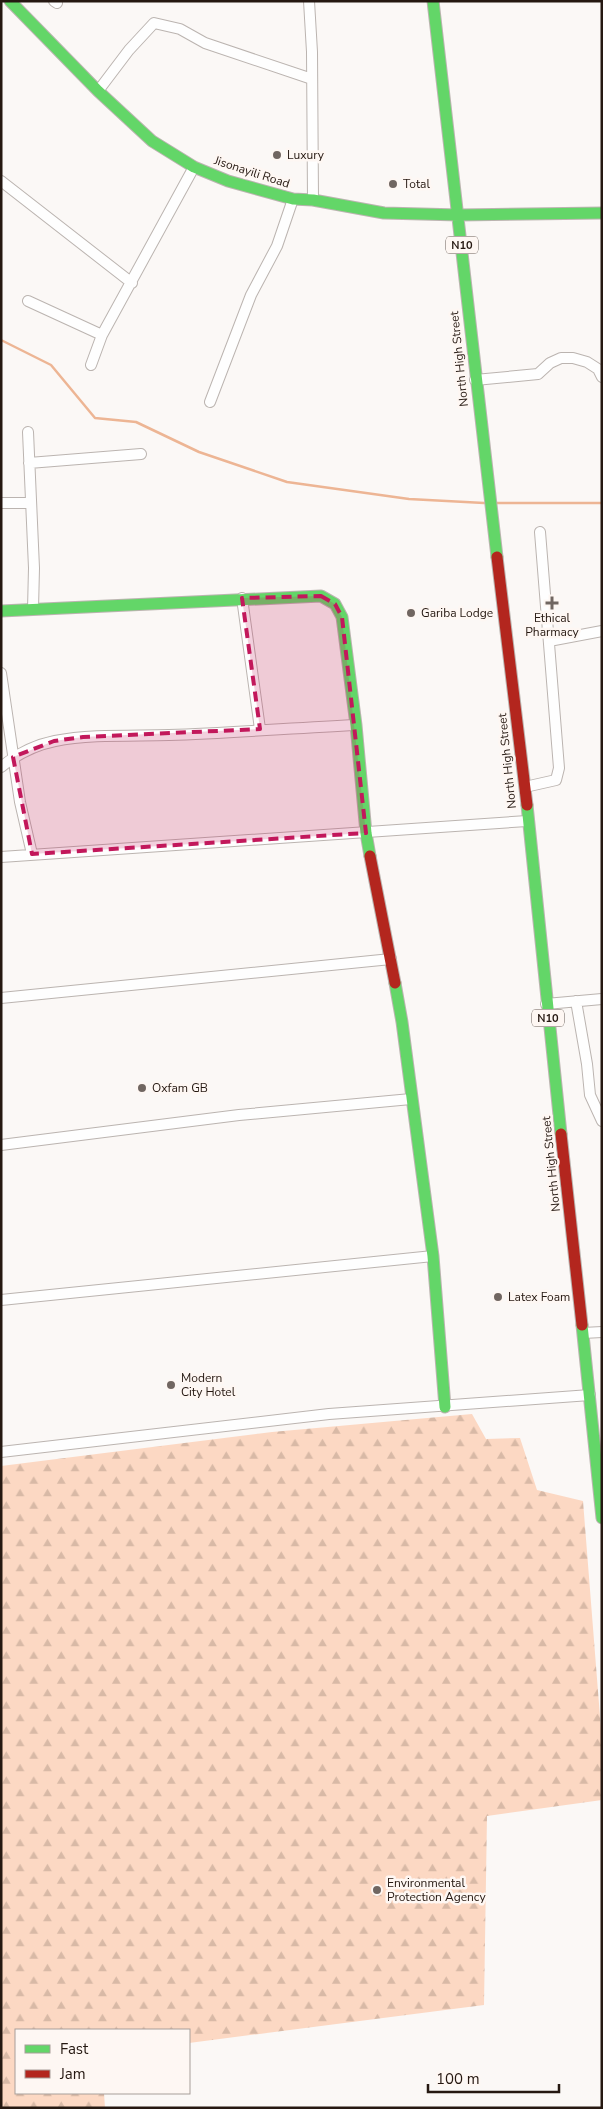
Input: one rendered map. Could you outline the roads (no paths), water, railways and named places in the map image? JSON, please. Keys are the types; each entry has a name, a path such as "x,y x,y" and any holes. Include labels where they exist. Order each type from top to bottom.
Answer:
{"main road":[{"name":"Jisonayili Road","path":"10,1 98,91 152,141 194,167 228,181 293,199 312,200 384,213 459,215 602,214"},
{"name":"North High Street","path":"433,1 459,215 491,518 525,787 546,1004 584,1333 602,1518"},
{"path":"1,611 137,606 242,598 321,596 335,604 342,617 356,725 366,833 402,1022 433,1256 445,1407"}],"street":[{"path":"309,1 312,52 312,200"},
{"path":"98,91 129,50 154,23 180,30 205,43 312,79"},
{"path":"91,365 102,335 194,167"},
{"path":"1,181 132,283"},
{"path":"210,402 251,295 277,246 293,199"},
{"path":"28,301 102,335"},
{"path":"475,380 538,374 550,363 560,358 573,358 587,362 598,369 602,377"},
{"path":"28,432 34,568 33,609"},
{"path":"29,464 141,454"},
{"path":"1,503 30,504"},
{"path":"525,787 556,780 559,768 540,532"},
{"path":"242,598 260,729"},
{"path":"549,641 602,631"},
{"path":"1,674 20,802 32,854"},
{"path":"1,767 25,750 54,741 83,737 195,734 356,725"},
{"path":"1,858 32,854 118,851 207,842 527,821"},
{"path":"1,998 391,959"},
{"path":"546,1004 602,999"},
{"path":"576,1001 587,1064 590,1095 602,1120"},
{"path":"1,1146 239,1114 411,1099"},
{"path":"1,1300 433,1256"},
{"path":"584,1333 602,1332"},
{"path":"1,1452 330,1414 590,1395"}],"waterway":[{"path":"1,340 51,365 95,418 136,422 199,452 287,482 409,499 484,503"},
{"path":"497,503 602,503"}],"place":[{"name":"Luxury","path":"277,155"},
{"name":"Total","path":"393,184"},
{"name":"Ethical Pharmacy","path":"552,603"},
{"name":"Gariba Lodge","path":"411,613"},
{"name":"Oxfam GB","path":"142,1088"},
{"name":"Latex Foam","path":"498,1297"},
{"name":"Modern City Hotel","path":"171,1385"},
{"name":"Environmental Protection Agency","path":"377,1890"}]}
